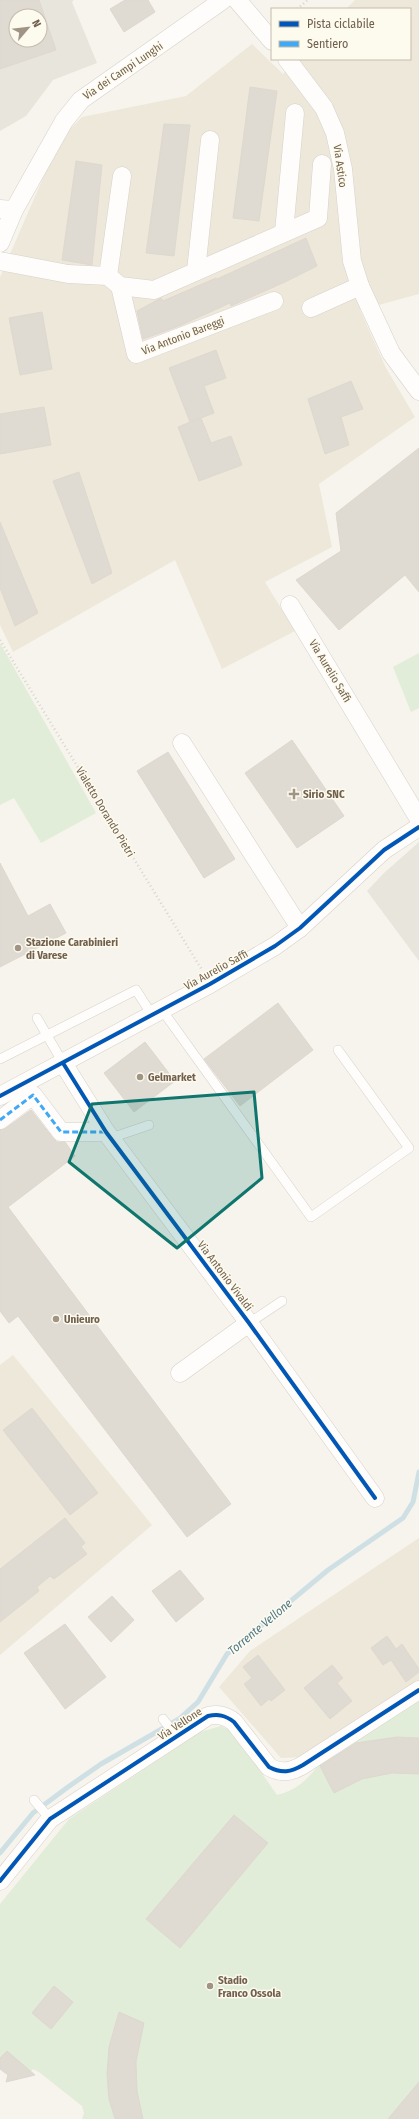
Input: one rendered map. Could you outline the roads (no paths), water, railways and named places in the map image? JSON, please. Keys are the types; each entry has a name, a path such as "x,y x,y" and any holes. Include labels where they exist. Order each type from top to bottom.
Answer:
{"street":[{"name":"Via dei Campi Lunghi","path":"0,243 7,210 64,121 81,100 223,0"},
{"path":"237,0 271,40"},
{"name":"Via Astico","path":"288,60 324,108 335,133 342,169 352,261 360,286 391,353 419,391"},
{"path":"284,232 295,113"},
{"path":"196,271 210,140"},
{"path":"0,261 114,281 154,290 318,218 322,164"},
{"name":"Via Antonio Bareggi","path":"122,176 114,281 136,354 274,301"},
{"path":"311,308 360,286"},
{"name":"Via Aurelio Saffi","path":"290,605 419,819"},
{"path":"182,744 300,928"},
{"name":"Via Aurelio Saffi","path":"0,1096 157,1013 275,946 300,928 378,855 396,841 419,827"},
{"name":"Via Antonio Vivaldi","path":"63,1063 108,1135 249,1323 375,1498"},
{"path":"0,1120 33,1095 61,1132 108,1135"},
{"name":"Via Antonio Vivaldi","path":"180,1373 249,1323"},
{"name":"Via Vellone","path":"0,1881 50,1819 208,1716 216,1714 227,1716 234,1722 269,1767 280,1772 292,1771 419,1690"}],"lane":[{"path":"0,1059 136,990 157,1013 311,1217 409,1148 338,1050"},
{"path":"37,1018 63,1063"},
{"path":"108,1135 149,1125"},
{"path":"249,1323 282,1301"},
{"path":"163,1719 177,1737"},
{"path":"34,1800 50,1819"}],"waterway":[{"name":"Torrente Vellone","path":"0,1853 33,1813 101,1764 179,1719 198,1702 227,1654 328,1570 403,1518 413,1502 419,1472"}],"place":[{"name":"Sirio SNC","path":"294,794"},
{"name":"Stazione Carabinieri di Varese","path":"18,948"},
{"name":"Gelmarket","path":"140,1077"},
{"name":"Unieuro","path":"56,1319"},
{"name":"Stadio Franco Ossola","path":"210,1986"}]}
